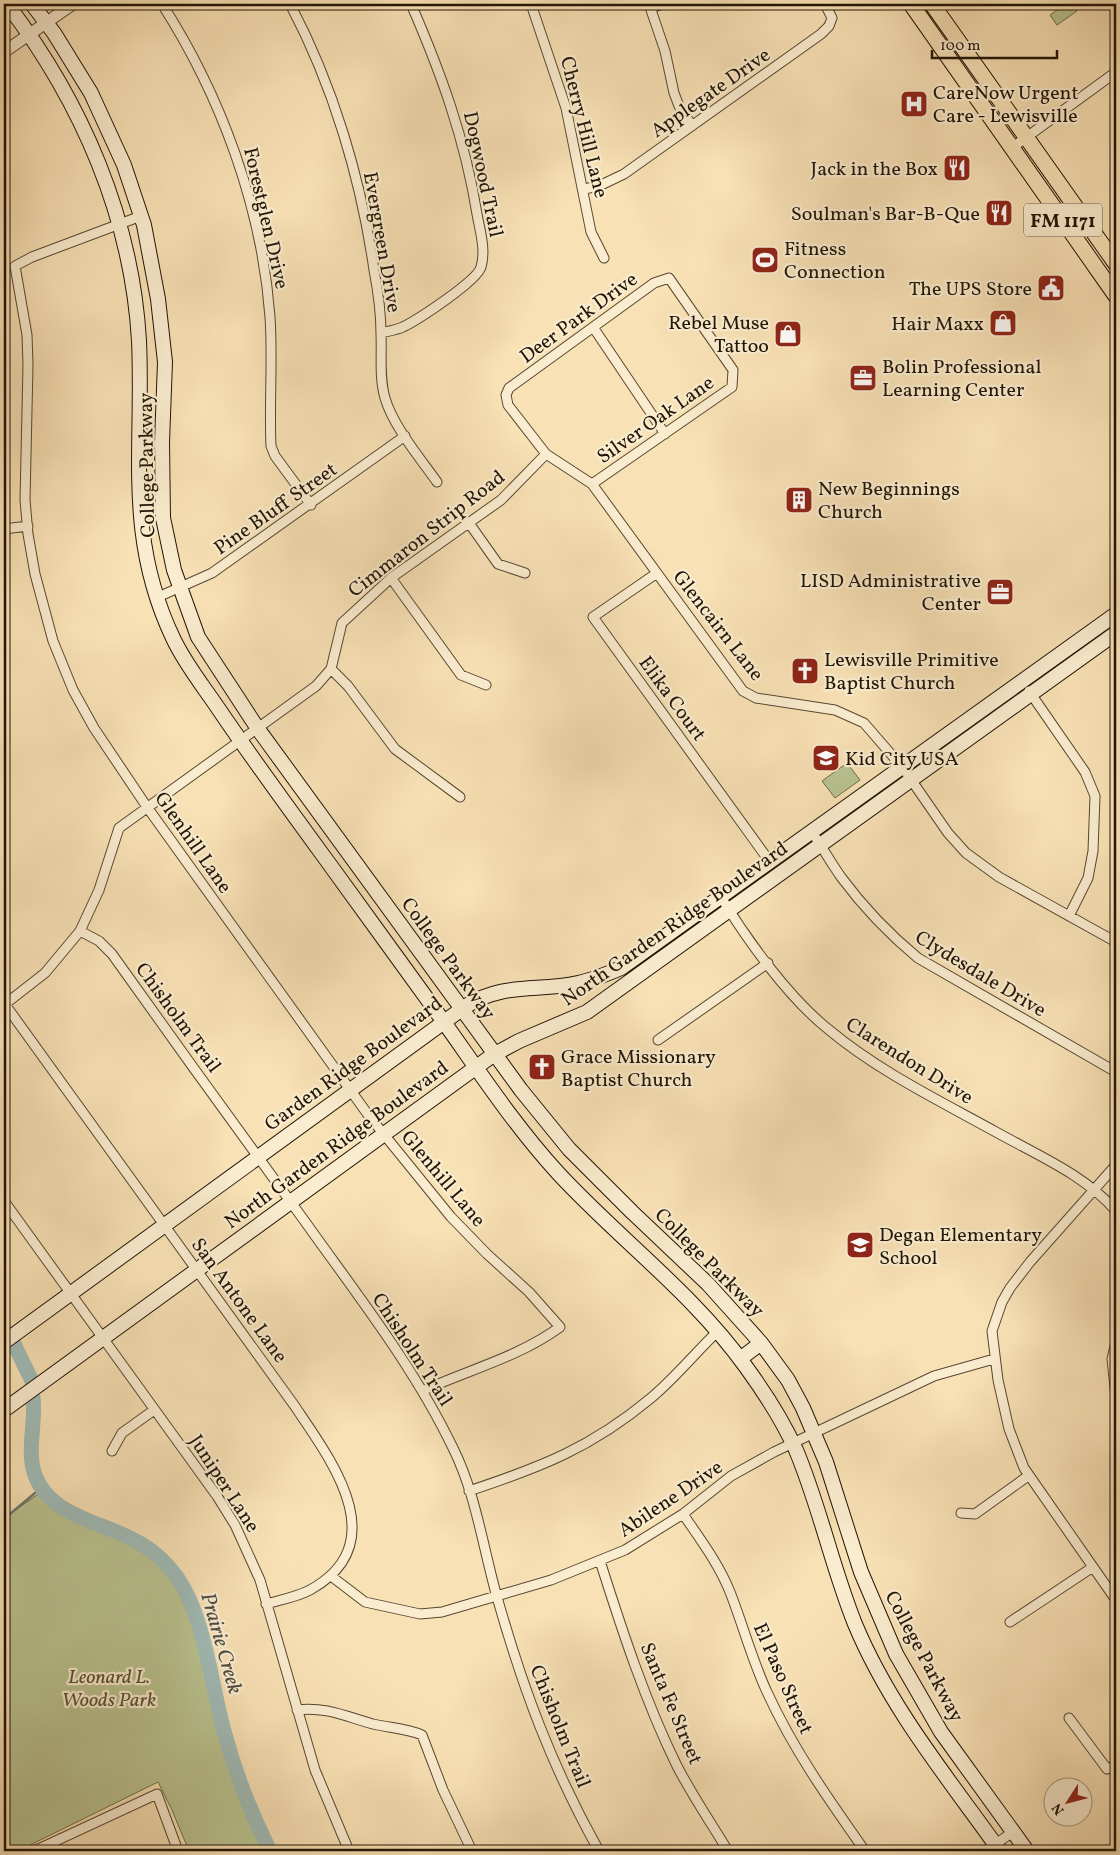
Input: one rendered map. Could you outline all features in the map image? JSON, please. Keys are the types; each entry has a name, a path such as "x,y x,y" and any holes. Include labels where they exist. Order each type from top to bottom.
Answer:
{"main road":[{"name":"College Parkway","path":"7,4 30,34 73,106 103,175 120,224 138,334 139,513 143,546 170,633 182,655 241,742 512,1119 562,1178 718,1331 740,1359 778,1416 792,1443 840,1586 878,1674 918,1738 994,1849"},
{"name":"College Parkway","path":"32,4 91,93 124,165 141,216 158,299 164,362 163,518 167,545 198,637 258,728 493,1055 569,1149 708,1284 761,1343 788,1380 833,1481 860,1572 896,1654 941,1732 1027,1851"},
{"name":"FM 1171","path":"911,4 1116,296"},
{"name":"FM 1171","path":"932,4 1116,264"},
{"name":"Garden Ridge Boulevard","path":"4,1342 476,1000 506,989 577,984 621,968 1116,614"},
{"path":"1100,625 1113,635"},
{"name":"North Garden Ridge Boulevard","path":"4,1410 493,1055 518,1041 587,1012 1113,635"},
{"path":"740,1359 761,1343"}],"street":[{"path":"4,52 73,4"},
{"name":"Forestglen Drive","path":"162,4 199,67 229,137 240,170 264,264 270,315 271,446 275,456 310,505"},
{"name":"Evergreen Drive","path":"290,4 301,25 336,113 356,180 374,269 382,333 382,380 385,399 406,436 437,482"},
{"name":"Dogwood Trail","path":"382,333 394,331 416,320 474,279 480,269 483,254 472,185 452,106 438,65 411,4"},
{"name":"Cherry Hill Lane","path":"531,4 566,108 584,189 591,232 604,258"},
{"path":"663,4 650,6 679,106 692,126"},
{"name":"Applegate Drive","path":"584,189 599,186 624,174 822,34 829,26 832,18 825,4"},
{"path":"1012,147 1116,72"},
{"name":"Glenhill Lane","path":"141,216 32,256 15,266 27,335 25,500 35,574 53,642 63,666 94,728 147,807 350,1090 384,1134 451,1217 487,1254 530,1292 560,1327 524,1350 463,1372 422,1391"},
{"name":"Deer Park Drive","path":"509,388 654,283 669,278 733,370 734,379"},
{"path":"593,327 665,434"},
{"name":"Silver Oak Lane","path":"592,484 732,387 734,379"},
{"name":"Glencairn Lane","path":"509,388 506,395 508,405 546,454 592,484 743,691 756,698 835,710 864,723 903,768 948,833 975,861 998,877 1116,942"},
{"name":"Pine Bluff Street","path":"158,597 212,573 406,436"},
{"name":"Cimmaron Strip Road","path":"4,1004 45,973 80,931 99,890 119,828 241,742 316,686 331,669 342,623 391,578 502,500 546,454"},
{"path":"469,522 498,564 524,573"},
{"path":"4,529 28,526"},
{"name":"Elika Court","path":"657,574 593,617 770,862"},
{"path":"391,578 462,675 486,685"},
{"path":"331,669 348,686 395,749 460,797"},
{"path":"1022,681 1085,772 1095,796 1093,851 1088,878 1070,916"},
{"name":"Clydesdale Drive","path":"812,832 840,876 878,923 918,958 1116,1072"},
{"name":"Clarendon Drive","path":"721,897 729,911 768,963 812,1015 861,1053 1094,1189 1116,1211"},
{"name":"Chisholm Trail","path":"80,931 99,942 112,954 380,1326 422,1391 454,1450 469,1491 497,1596 537,1722 554,1764 599,1851"},
{"path":"658,1040 768,963"},
{"name":"San Antone Lane","path":"4,1004 309,1427 324,1450 348,1497 352,1515 352,1533 348,1550 331,1576 309,1591 266,1604"},
{"path":"1116,1165 1030,1262 1010,1288 1002,1302 992,1331 994,1358 1009,1429 1028,1476 1116,1600"},
{"name":"Juniper Lane","path":"4,1201 217,1496 235,1525 260,1580 315,1770 349,1851"},
{"path":"469,1491 555,1461 606,1432 652,1397 718,1331"},
{"path":"1116,1342 1112,1359 1116,1397"},
{"name":"Abilene Drive","path":"331,1576 365,1602 420,1614 442,1612 580,1570 625,1550 684,1514 731,1476 792,1443 934,1376 994,1358"},
{"path":"112,1450 122,1433 154,1410"},
{"path":"961,1513 974,1514 1028,1476"},
{"name":"El Paso Street","path":"684,1514 716,1563 727,1585 755,1664 786,1730 825,1795 865,1851"},
{"name":"Santa Fe Street","path":"600,1561 620,1623 665,1740 691,1791 728,1851"},
{"path":"1010,1622 1093,1567"},
{"path":"297,1710 314,1707 328,1709 374,1724 411,1730 422,1735 443,1790 472,1851"},
{"path":"1069,1718 1107,1769 1116,1765"},
{"path":"34,1851 54,1847 156,1794 178,1851"},
{"path":"994,1849 1013,1832"},
{"path":"1112,1851 1116,1848"}],"green space":[{"path":"1066,4 1072,4 1077,11 1057,25 1050,15"},
{"path":"847,763 860,780 835,798 822,781"},
{"name":"Leonard L. Woods Park","path":"47,1488 73,1512 138,1537 178,1571 198,1607 227,1728 254,1805 276,1851 189,1851 158,1782 18,1851 4,1851 4,1518"}],"waterway":[{"name":"Prairie Creek","path":"14,1344 32,1381"},
{"name":"Prairie Creek","path":"33,1397 32,1463 41,1486 50,1498 76,1515 140,1543 172,1570 186,1592 201,1630 219,1712 233,1762 250,1807 270,1851"},
{"path":"4,1519 41,1488"}],"place":[{"name":"CareNow Urgent Care - Lewisville","path":"914,104"},
{"name":"Jack in the Box","path":"957,168"},
{"name":"Soulman's Bar-B-Que","path":"999,213"},
{"name":"Fitness Connection","path":"765,260"},
{"name":"The UPS Store","path":"1051,288"},
{"name":"Hair Maxx","path":"1003,323"},
{"name":"Rebel Muse Tattoo","path":"788,334"},
{"name":"Bolin Professional Learning Center","path":"863,378"},
{"name":"New Beginnings Church","path":"799,500"},
{"name":"LISD Administrative Center","path":"1000,592"},
{"name":"Lewisville Primitive Baptist Church","path":"805,671"},
{"name":"Kid City USA","path":"826,758"},
{"name":"Grace Missionary Baptist Church","path":"542,1067"},
{"name":"Degan Elementary School","path":"860,1245"}]}
